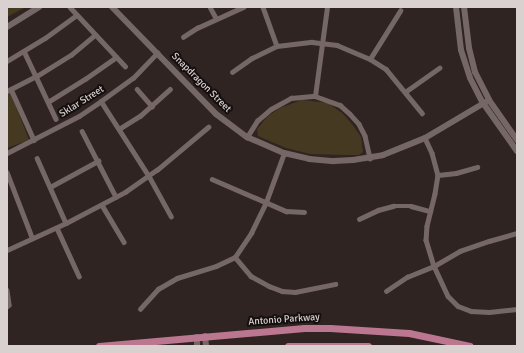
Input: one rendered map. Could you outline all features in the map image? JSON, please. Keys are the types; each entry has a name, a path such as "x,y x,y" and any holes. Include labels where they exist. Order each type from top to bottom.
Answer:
{"main road":[{"name":"Antonio Parkway","path":"99,346 304,328 357,328 409,333 470,346"},
{"path":"288,346 368,346"}],"street":[{"path":"7,27 39,7"},
{"path":"70,7 125,66"},
{"name":"Snapdragon Street","path":"112,7 216,114 247,137 284,153 309,159 334,161 370,158 396,151 425,138 489,100"},
{"path":"210,7 216,18"},
{"path":"183,37 216,18 243,7"},
{"path":"263,7 277,46"},
{"path":"315,96 321,43 328,7"},
{"path":"456,7 464,62 472,84 483,103 517,151"},
{"path":"464,7 472,61 480,84 489,100 517,140"},
{"path":"370,59 400,11"},
{"path":"7,60 24,51 77,15"},
{"path":"34,140 9,90 37,76 71,55 95,35"},
{"path":"232,72 252,58 277,46 298,43 321,43 350,49 386,69 422,113"},
{"path":"24,51 56,119"},
{"name":"Sklar Street","path":"7,153 79,116 133,78 156,53"},
{"path":"48,102 85,79 116,57"},
{"path":"405,92 439,68"},
{"path":"137,89 152,106"},
{"path":"119,129 152,106 170,89"},
{"path":"247,137 257,121 271,109 291,98 315,96 340,105 359,124 370,158"},
{"path":"101,101 149,176 171,216"},
{"path":"7,250 32,237 66,224 116,197 149,176 208,127"},
{"path":"82,131 116,197"},
{"path":"425,138 435,161 438,175 435,194 426,226 426,240 434,266 448,296 454,304 462,308 483,312 517,309"},
{"path":"140,309 158,289 177,278 216,266 235,257 251,233 266,202 284,153"},
{"path":"37,158 66,224"},
{"path":"50,187 98,161"},
{"path":"438,175 456,174 477,167"},
{"path":"7,172 32,237"},
{"path":"212,179 286,210 304,212"},
{"path":"102,205 124,242"},
{"path":"359,219 381,209 398,206 411,206 430,211"},
{"path":"57,228 79,276"},
{"path":"386,291 407,277 434,266 460,252 489,241 517,233"},
{"path":"235,257 251,276 264,284 282,290 295,292 335,284"},
{"path":"7,290 9,305 7,307"},
{"path":"205,336 206,346"},
{"path":"197,337 198,346"}],"shaded area":[{"path":"7,7 26,7 7,17"},
{"path":"11,93 29,140 7,148 7,94"},
{"path":"302,100 328,103 342,113 361,137 363,152 359,155 310,154 286,148 258,136 257,129 268,116 280,108"}]}
